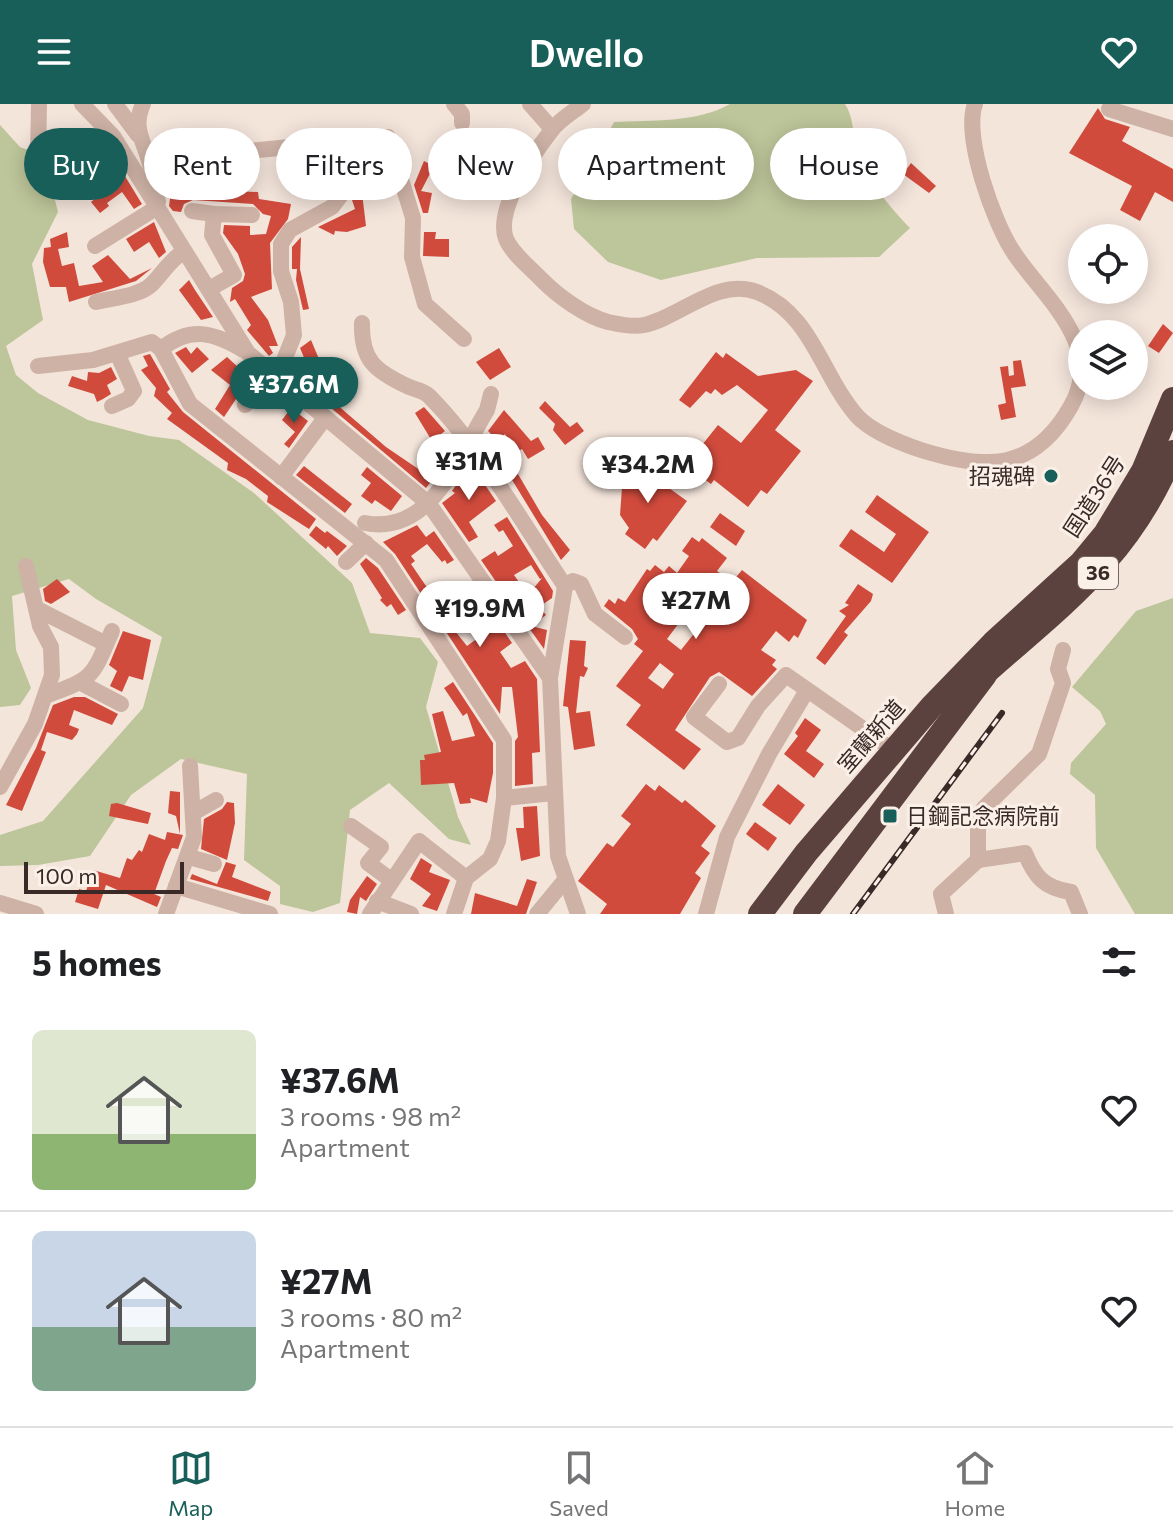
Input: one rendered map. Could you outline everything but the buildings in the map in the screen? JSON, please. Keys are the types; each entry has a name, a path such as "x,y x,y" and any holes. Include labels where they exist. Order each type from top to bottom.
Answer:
{"highway":[{"name":"国道36号","path":"1035,605 1081,563 1105,534 1143,471 1173,399"},
{"name":"36","path":"992,667 1068,603 1105,565 1133,529 1172,458"},
{"name":"室蘭新道","path":"777,914 960,676 1035,605"},
{"path":"743,914 766,880 882,742 971,653 1035,605"},
{"name":"室蘭新道","path":"760,914 806,853 918,731 992,667"},
{"path":"805,914 992,667"}],"street":[{"path":"39,104 39,128"},
{"path":"82,104 113,136 248,353"},
{"path":"115,104 144,147"},
{"path":"139,136 137,118 143,104"},
{"path":"454,104 462,114 462,123"},
{"path":"530,104 552,129"},
{"path":"583,104 552,129 518,182 504,220 506,239 547,285 586,313 608,322 643,325 685,304 727,291 752,290 776,299 795,315 859,419 912,447 965,464 989,462 1031,451 1055,431 1073,403 1080,368 1074,337 1063,315 1013,252 984,184 977,166 975,104"},
{"path":"1109,109 1173,129"},
{"path":"157,200 159,212"},
{"path":"245,405 272,375 294,335 291,302 281,271 281,244 290,230 332,207 337,200"},
{"path":"408,200 413,218 412,257 425,304 464,339"},
{"path":"192,211 252,215"},
{"path":"95,246 159,212"},
{"path":"209,289 234,275 212,235 214,214"},
{"path":"96,302 143,291 154,283 165,265 184,251"},
{"path":"362,323 362,347 368,362 375,370 426,393 467,443 565,586 550,678 553,793 558,856 578,914"},
{"path":"161,349 173,339 199,331 223,338 248,353 429,504 550,678"},
{"path":"38,366 117,353 152,342 161,349 190,404 386,560 504,740 504,798 498,841 490,859 466,878 454,914"},
{"path":"112,406 128,399 134,391 117,353"},
{"path":"365,523 392,523 429,504 440,492 487,410 491,394"},
{"path":"281,477 325,418"},
{"path":"346,562 366,543"},
{"path":"0,787 48,695 52,675 51,647 26,566"},
{"path":"565,586 573,581 581,584 595,614 625,637"},
{"path":"37,609 109,638 96,670 81,683 48,695"},
{"path":"978,860 978,829 984,808 1039,754 1063,683 1058,669 1063,650"},
{"path":"719,684 696,712 694,720 727,742 738,738 758,706 786,675 806,692 882,742"},
{"path":"81,683 121,704"},
{"path":"706,914 727,837 769,754 806,692"},
{"path":"166,914 194,837 190,766"},
{"path":"504,798 553,793"},
{"path":"193,813 216,800"},
{"path":"351,826 381,847 368,863 391,880"},
{"path":"411,914 374,908 419,841 466,878"},
{"path":"946,914 941,894 978,860 1025,853 1032,871 1040,880 1052,889 1071,892 1080,914"},
{"path":"189,857 214,864"},
{"path":"537,914 565,880"},
{"path":"176,886 270,914"},
{"path":"0,903 36,914"}],"green space":[{"path":"730,104 845,104 853,128 770,128 770,200 885,200 910,228 879,257 757,258 661,280 608,262 574,229 571,200 754,200 754,128 611,128 614,122 689,118"},
{"path":"0,125 24,148 24,200 55,200 58,212 32,264 43,320 6,346 16,375 38,393 88,420 149,436 179,440 254,493 352,583 370,633 420,638 438,662 426,707 458,817 471,845 449,839 389,783 350,810 340,903 313,912 280,904 280,886 244,860 247,774 181,759 131,795 90,856 38,865 0,866 0,835 43,821 143,708 162,637 96,599 69,579 12,596 16,650 31,688 20,705 0,707"},
{"path":"1173,598 1173,914 1135,914 1096,848 1095,795 1070,774 1071,763 1106,724 1100,711 1072,687 1136,611"}],"railway":[{"path":"853,914 1002,713"}],"place":[{"name":"招魂碑","path":"1051,476"},
{"name":"日鋼記念病院前","path":"890,816"}]}
